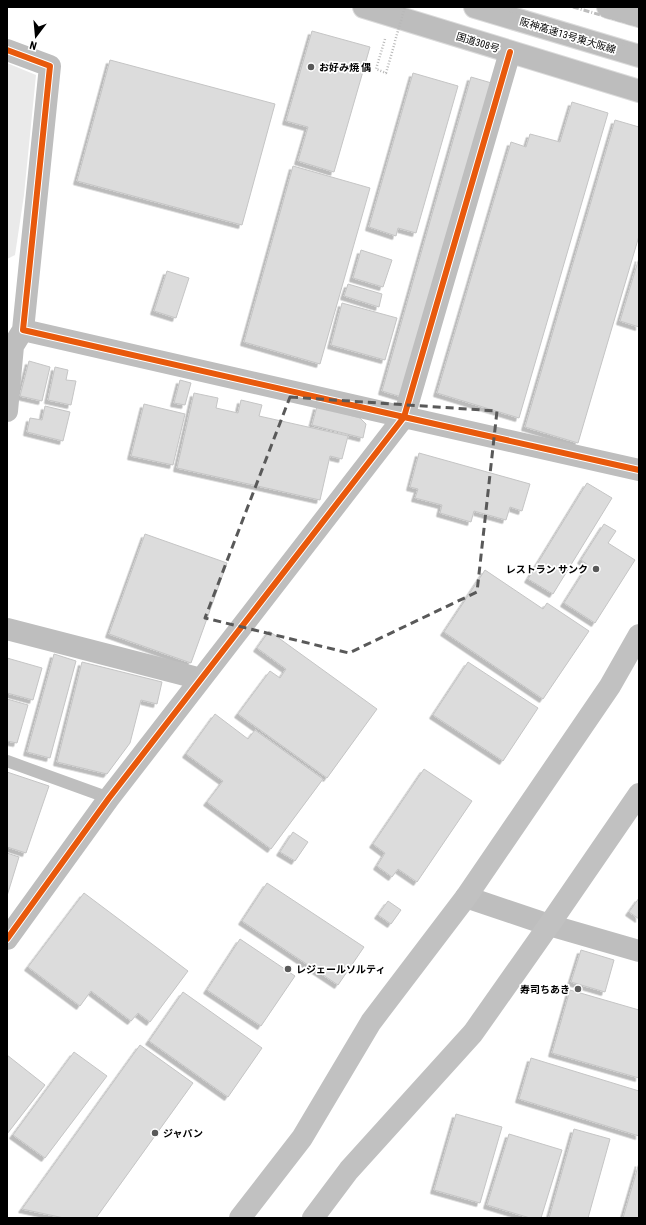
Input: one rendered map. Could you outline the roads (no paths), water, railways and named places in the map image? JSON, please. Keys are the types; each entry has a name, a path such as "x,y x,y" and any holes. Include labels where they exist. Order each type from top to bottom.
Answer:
{"highway":[{"name":"国道308号","path":"364,7 639,91"},
{"name":"阪神高速13号東大阪線","path":"475,7 639,56"},
{"path":"608,7 639,16"}],"street":[{"path":"7,50 50,66 23,330 13,346 7,411"},
{"path":"7,938 109,798 404,417 510,52"},
{"path":"23,330 639,470"},
{"path":"7,629 201,679"},
{"path":"240,1218 302,1138 372,1022 466,897 610,686 639,636"},
{"path":"313,1218 349,1170 473,1033 639,794"},
{"path":"466,897 549,925 639,951"}],"lane":[{"path":"7,761 109,798"}],"railway":[{"path":"498,7 639,49"},
{"path":"573,7 639,26"}],"place":[{"name":"お好み焼 偶","path":"311,67"},
{"name":"レストラン サンク","path":"596,569"},
{"name":"レジェールソルティ","path":"288,969"},
{"name":"寿司ちあき","path":"578,989"},
{"name":"ジャパン","path":"155,1133"}]}
